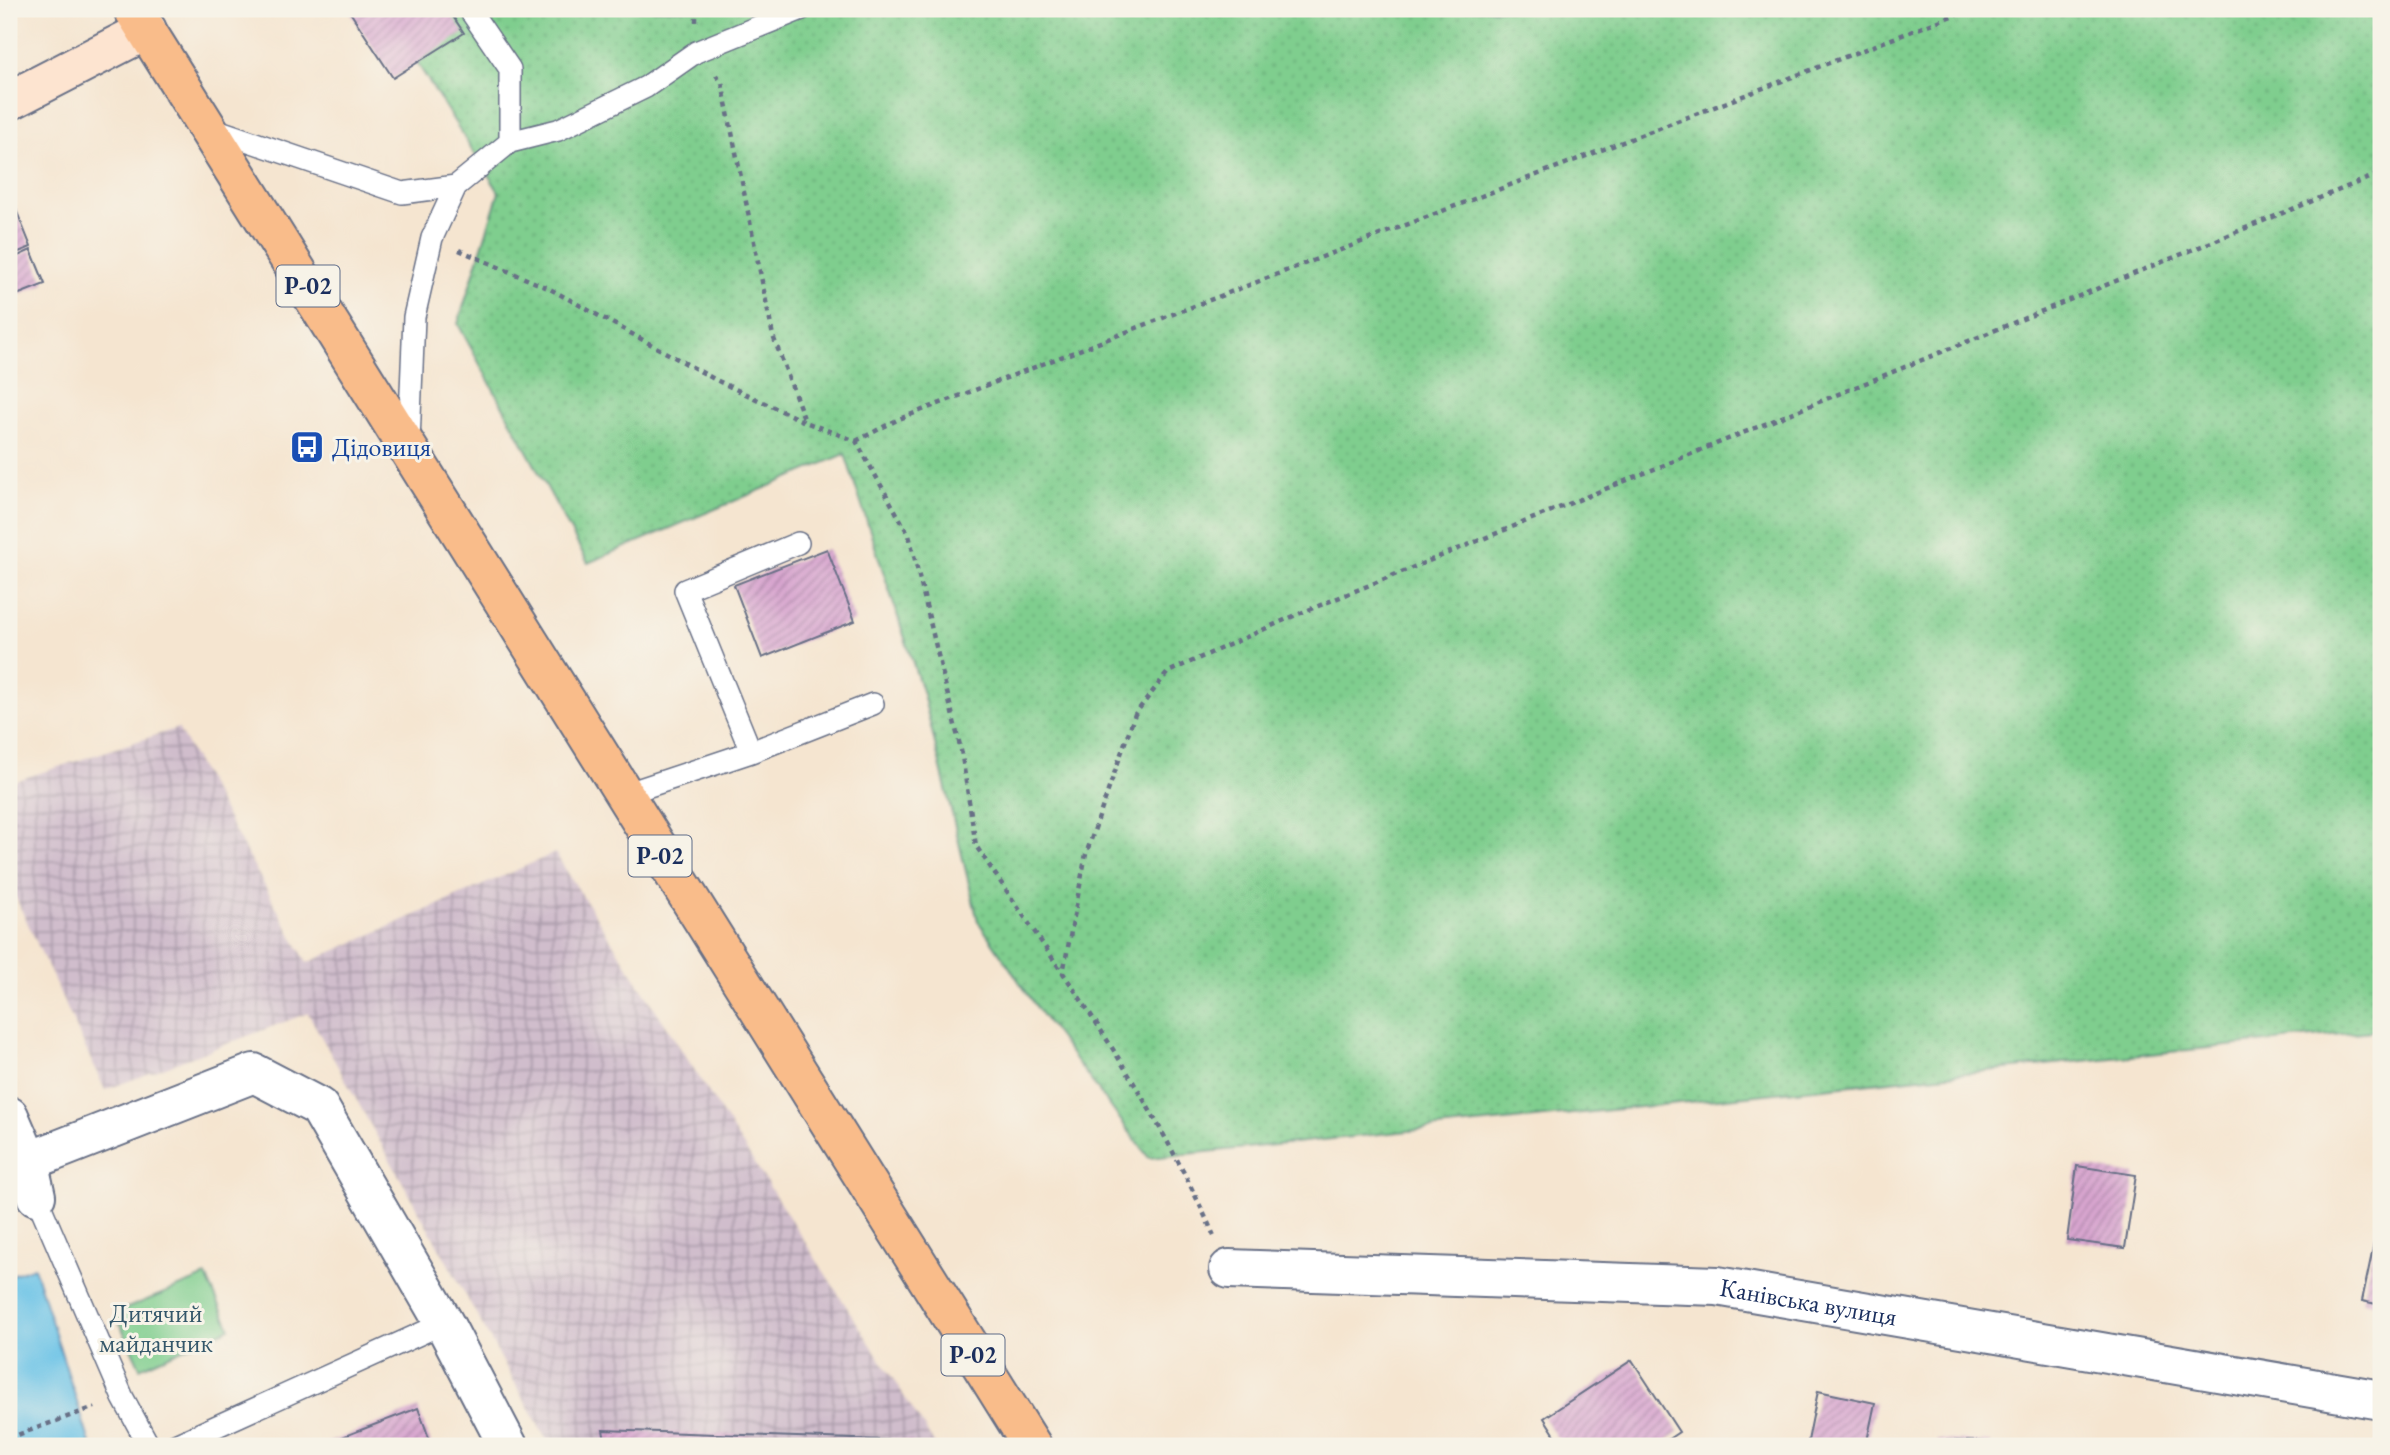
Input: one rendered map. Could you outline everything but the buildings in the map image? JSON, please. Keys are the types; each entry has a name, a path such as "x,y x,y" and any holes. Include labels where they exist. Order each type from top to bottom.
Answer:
{"main road":[{"path":"9,101 140,19"},
{"name":"Р-02","path":"140,19 409,446 914,1263 1032,1446"}],"street":[{"path":"9,1116 24,1175 254,1073 319,1107 444,1323 508,1446"},
{"name":"Канівська вулиця","path":"1229,1269 1717,1286 2381,1400"}],"lane":[{"path":"469,9 510,69 510,142"},
{"path":"409,446 414,317 432,238 456,186 510,142 558,131 646,87 696,52 802,9"},
{"path":"206,126 402,193 456,186"},
{"path":"751,752 685,590 798,542"},
{"path":"622,794 751,752 873,704"},
{"path":"24,1175 123,1398 149,1446"},
{"path":"173,1446 444,1323"}],"path":[{"path":"696,9 696,52 722,83 773,336 805,422"},
{"path":"856,441 899,419 1970,9"},
{"path":"1063,973 1086,854 1135,714 1168,672 1322,604 2381,173"},
{"path":"432,238 550,289 716,380 805,422 856,441 909,535 961,750 976,846 1114,1048 1193,1186 1229,1269"},
{"path":"9,1438 85,1410"}],"shaded area":[{"path":"178,728 307,963 555,853 936,1446 550,1446 308,1013 105,1090 9,883 9,783"}],"green space":[{"path":"383,9 2381,9 2381,1030 1149,1158 1042,1015 978,921 923,694 845,454 588,563 458,324 499,192"},
{"name":"Дитячий майданчик","path":"206,1276 230,1328 140,1368 115,1313"}],"water":[{"path":"34,1267 91,1446 9,1446 9,1276"}],"place":[{"name":"Дідовиця","path":"307,447"}]}
